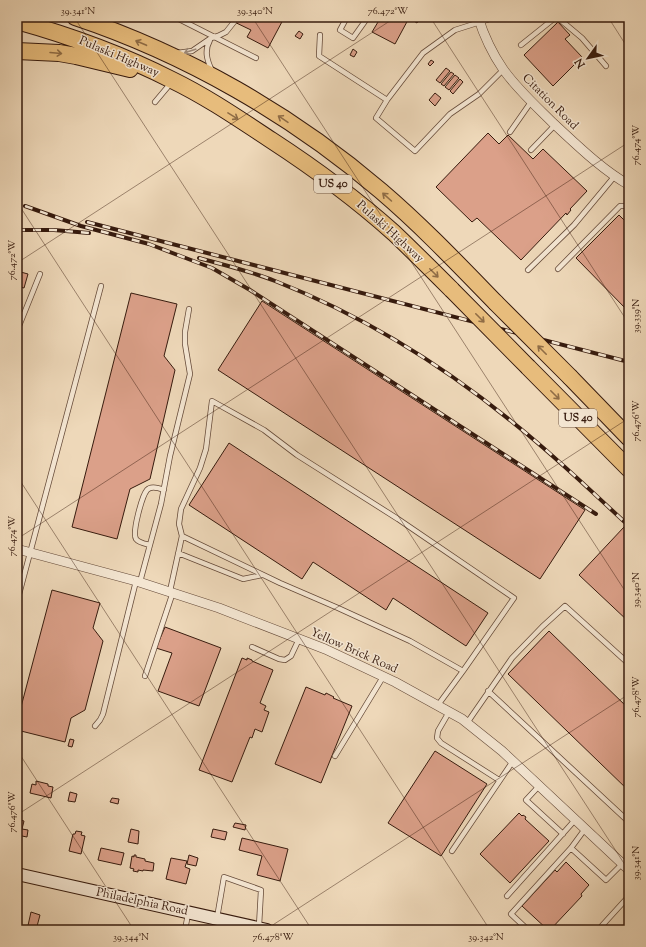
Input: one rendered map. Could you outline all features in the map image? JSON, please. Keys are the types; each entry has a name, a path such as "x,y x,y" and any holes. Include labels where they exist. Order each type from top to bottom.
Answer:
{"highway":[{"name":"Pulaski Highway","path":"75,17 166,53 218,80 270,110 343,161 381,191 416,223 629,438"},
{"name":"Pulaski Highway","path":"17,21 65,35 101,48 176,82 248,125 328,180 393,233 452,290 629,469"},
{"path":"17,51 59,53 76,56 176,82 190,65"}],"main road":[{"name":"Philadelphia Road","path":"17,874 263,929"}],"street":[{"name":"Citation Road","path":"479,20 492,51 503,70 531,102 597,163 614,177 629,185"},
{"name":"Yellow Brick Road","path":"17,549 138,581 219,608 325,649 438,705 467,723 512,761 626,867"}],"lane":[{"path":"175,17 212,38 256,58"},
{"path":"347,17 340,30 353,38 368,17"},
{"path":"496,17 479,20 455,30 423,53 387,100 376,118 415,151 450,114 479,94 503,70"},
{"path":"521,45 556,17 582,38 606,66"},
{"path":"166,53 182,53 192,51 212,38 226,32 234,22"},
{"path":"320,35 319,56 387,100"},
{"path":"212,38 206,50 207,59 211,70 218,80"},
{"path":"155,102 176,82"},
{"path":"510,132 531,102"},
{"path":"531,150 555,125"},
{"path":"528,270 574,225 614,177"},
{"path":"558,269 620,206 629,206"},
{"path":"17,331 40,274"},
{"path":"17,602 29,552 101,286"},
{"path":"95,726 103,714 164,490 170,456 190,374 185,344 185,332 189,309"},
{"path":"145,676 171,592 182,536 179,524 181,509 200,468 206,449 212,402 264,430 297,455 398,519 514,598 464,671 438,705"},
{"path":"150,545 136,539 135,534 138,515 142,500 147,490 153,487 164,490"},
{"path":"182,536 262,575 410,641 464,671"},
{"path":"178,553 243,579 262,575"},
{"path":"467,723 512,658 565,606 629,664"},
{"path":"252,647 279,659 285,660 291,656 299,639"},
{"path":"335,756 383,677"},
{"path":"488,691 629,822"},
{"path":"449,712 438,731 437,738 441,743 499,780"},
{"path":"452,851 512,761"},
{"path":"539,786 526,800 563,834"},
{"path":"507,896 575,820"},
{"path":"528,930 511,914 571,848 585,829"},
{"path":"571,848 606,880 626,867"},
{"path":"217,918 224,877 260,890 263,929"},
{"path":"598,930 629,896"},
{"path":"185,930 188,912"}],"building":[{"path":"214,17 219,17 217,21 213,20"},
{"path":"224,17 284,18 268,48 247,37 251,30"},
{"path":"381,17 421,17 417,23 409,18 395,44 372,32"},
{"path":"558,22 570,35 565,39 582,57 553,86 524,55"},
{"path":"299,31 303,34 300,39 295,36"},
{"path":"353,49 357,52 354,57 350,55"},
{"path":"431,60 434,62 430,66 428,64"},
{"path":"446,68 450,71 440,83 436,80"},
{"path":"451,72 454,74 444,86 441,84"},
{"path":"455,75 459,78 449,90 445,87"},
{"path":"460,79 463,82 453,94 450,91"},
{"path":"435,93 441,98 435,106 429,100"},
{"path":"488,133 499,144 508,135 533,159 543,149 587,191 570,209 571,210 567,215 566,213 521,260 477,218 472,222 436,187"},
{"path":"619,215 629,225 629,312 576,258"},
{"path":"17,271 28,274 24,288 17,286"},
{"path":"131,293 177,304 164,356 175,370 150,479 130,489 117,539 72,527"},
{"path":"262,301 585,510 540,579 218,370"},
{"path":"229,443 488,613 466,646 393,598 386,610 313,562 302,579 189,505"},
{"path":"624,527 629,532 629,622 579,575"},
{"path":"52,590 100,603 93,628 103,641 85,710 71,718 65,742 17,730 17,722"},
{"path":"165,627 221,648 199,706 158,691 172,653 156,648"},
{"path":"549,631 629,709 629,791 508,674"},
{"path":"242,658 247,660 247,658 273,670 260,703 266,706 264,710 269,712 262,732 255,729 252,738 250,737 232,782 199,770"},
{"path":"306,687 325,695 326,693 334,697 333,698 352,706 321,783 275,764"},
{"path":"70,739 74,740 72,747 68,746"},
{"path":"435,751 487,784 441,856 388,823"},
{"path":"36,781 53,787 51,798 30,793 32,784 36,785"},
{"path":"70,792 77,794 75,802 68,801"},
{"path":"112,798 119,799 118,804 110,802"},
{"path":"519,813 526,817 525,819 549,841 510,883 480,854"},
{"path":"17,819 24,821 22,829 28,830 27,837 17,835"},
{"path":"235,823 246,825 245,830 233,827"},
{"path":"131,829 139,831 138,844 128,842"},
{"path":"213,829 227,832 225,840 211,837"},
{"path":"76,831 82,832 81,835 85,836 81,854 69,851 73,834 75,834"},
{"path":"242,838 288,849 280,881 257,875 262,856 239,850"},
{"path":"101,848 124,853 121,865 98,860"},
{"path":"134,855 145,859 145,861 154,863 153,871 133,871 134,869 130,868 132,856 134,857"},
{"path":"189,855 198,858 196,866 187,864"},
{"path":"171,858 187,861 185,867 190,869 186,884 166,879"},
{"path":"566,862 589,885 581,894 582,896 550,930 548,930 522,906 555,870 557,872"},
{"path":"31,912 40,915 36,930 27,930"}],"railway":[{"path":"25,206 81,226 149,244 212,268 250,290 596,514"},
{"path":"87,222 629,362"},
{"path":"17,230 54,230 89,233"},
{"path":"199,258 256,274 307,295 371,326 431,362 489,403 531,437 629,526"}]}
